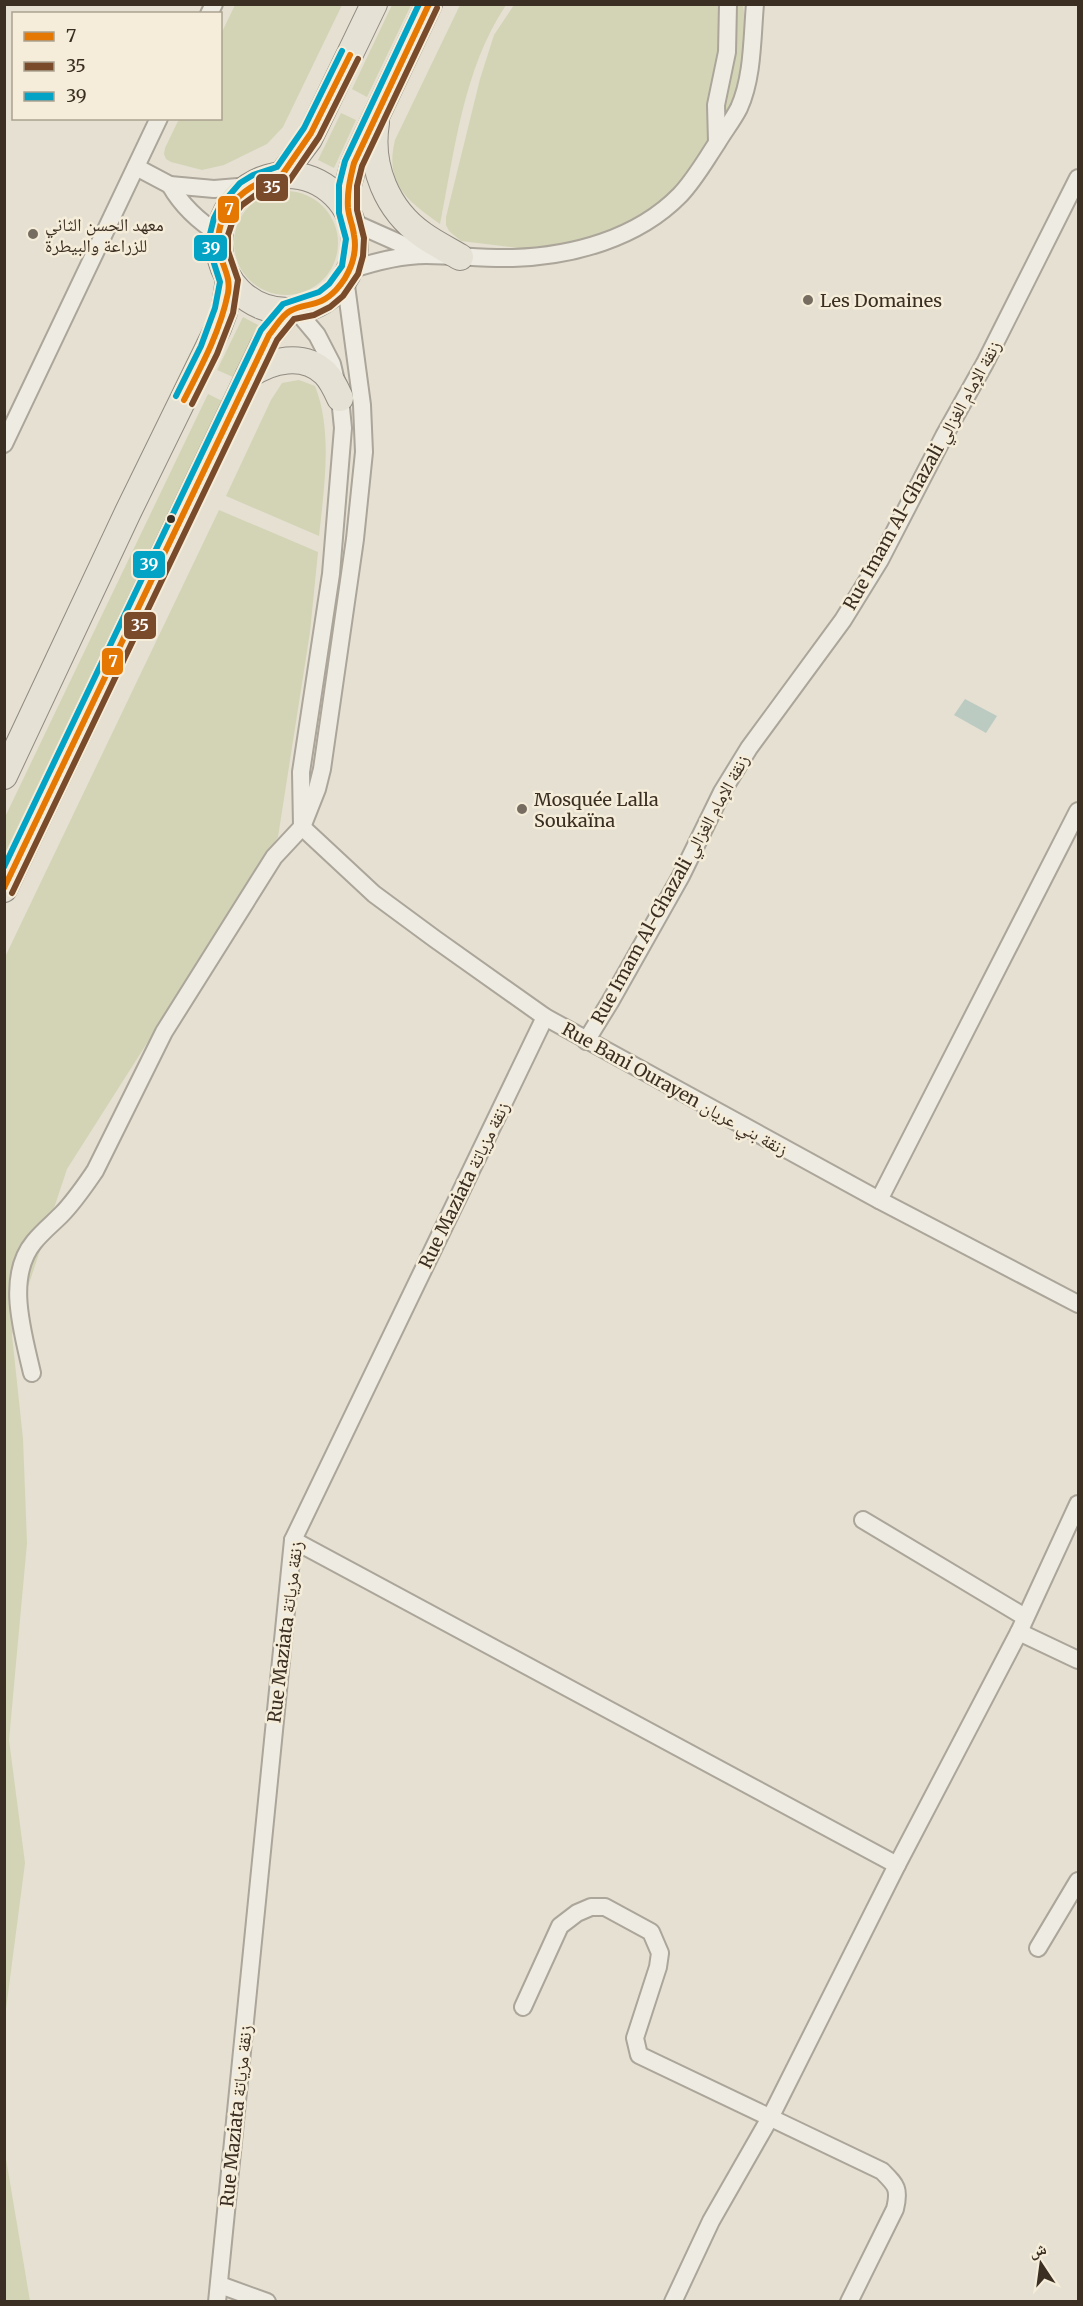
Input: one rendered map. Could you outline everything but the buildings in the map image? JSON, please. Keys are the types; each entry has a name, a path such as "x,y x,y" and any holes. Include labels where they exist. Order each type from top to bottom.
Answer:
{"main road":[{"path":"282,175 309,139 374,4"},
{"path":"350,217 341,201 325,186 304,177 282,175 270,177 250,186 235,199 224,215 219,234 220,257 236,289 254,304 277,311 311,306 324,300 336,290 348,274 354,255 355,238 350,217 348,185 354,163 429,4"},
{"path":"378,112 375,149 377,167 391,203 400,215 423,235 460,257"},
{"path":"4,776 128,512 215,337 224,312 229,279"},
{"path":"4,889 249,375 269,335 293,310"},
{"path":"249,375 271,363 282,360 304,362 325,373 340,398"}],"street":[{"path":"717,142 716,105 727,52 728,4"},
{"path":"32,1373 21,1321 18,1283 22,1264 33,1243 63,1213 95,1171 165,1032 274,857 302,827 317,789 322,770 361,491 364,452 362,405 348,274 382,261 424,255 512,258 556,255 605,242 633,229 678,196 698,173 739,108 749,71 755,4"},
{"path":"4,444 158,120"},
{"path":"136,167 170,185 214,189 250,186"},
{"name":"Rue Imam Al-Ghazali زنقة الإمام الغزالي","path":"586,1041 681,876 727,783 749,748 843,620 880,560 944,436 985,363 1078,178"},
{"path":"170,185 194,217 219,234"},
{"path":"350,217 424,255"},
{"path":"293,310 317,335 326,349 340,398 343,428 337,513 327,595 300,772 302,827"},
{"path":"879,1200 1078,811"},
{"name":"Rue Bani Ourayen زنقة بني عريان","path":"302,827 374,894 545,1017 879,1200 1078,1304"},
{"name":"Rue Maziata زنقة مزياتة","path":"218,2293 293,1540 545,1017"},
{"path":"673,2301 711,2221 771,2116 897,1865 1022,1624 1078,1504"},
{"path":"863,1520 1078,1660"},
{"path":"293,1540 897,1865"},
{"path":"1038,1948 1078,1881"},
{"path":"523,2007 560,1926 578,1913 591,1907 606,1907 651,1932 660,1953 658,1967 635,2038 639,2055 771,2116 882,2171 897,2186 898,2197 895,2209 849,2301"},
{"path":"218,2293 267,2301"}],"green space":[{"path":"235,5 342,5 283,127 267,144 224,165 202,170 171,162 166,159 165,148 179,120 222,120 222,32"},
{"path":"392,5 411,5 367,97 352,89"},
{"path":"460,5 506,5 491,30 470,83 456,139 440,224 401,190 396,180 392,155 395,140"},
{"path":"514,5 743,5 747,32 741,78 713,147 658,209 580,246 526,249 461,241 449,231 446,225 446,217 480,79 494,35"},
{"path":"341,113 356,120 334,168 318,160"},
{"path":"286,191 306,195 323,206 334,223 338,243 334,263 323,280 306,291 286,295 266,291 249,280 238,263 234,243 238,223 249,206 266,195"},
{"path":"243,317 258,325 233,377 217,370"},
{"path":"299,380 315,386 324,422 326,460 319,536 226,496 271,400 282,383"},
{"path":"208,394 222,401 5,857 5,817"},
{"path":"219,510 318,552 310,632 278,837 67,1169 12,1335 23,1439 27,1543 9,1740 25,1863 5,2017 5,957"},
{"path":"4,2147 30,2301 5,2301"}],"shaded area":[{"path":"965,699 997,716 986,733 954,715"}],"transit line":[{"name":"39","path":"4,867 261,330 283,304 319,292 329,284 342,266 346,239 339,213 339,185 345,161 419,4"},
{"name":"7","path":"4,888 269,335 287,313 330,296 348,272 355,250 348,202 354,163 429,4"},
{"name":"35","path":"12,893 277,340 294,319 314,315 330,307 343,296 358,274 363,256 364,238 357,210 357,186 362,166 437,8"},
{"name":"39","path":"176,396 201,346 215,308 220,282 211,254 210,234 214,218 220,206 240,183 253,175 277,167 304,128 342,51"},
{"name":"7","path":"184,400 204,361 225,307 228,282 220,253 219,238 226,212 244,192 282,175 311,133 350,55"},
{"name":"35","path":"192,404 217,354 233,313 238,280 228,251 228,235 235,214 242,205 261,191 289,181 319,137 358,59"}],"place":[{"name":"معهد الحسن الثاني للزراعة والبيطرة","path":"33,234"},
{"name":"Les Domaines","path":"808,300"},
{"name":"Mosquée Lalla Soukaïna","path":"522,809"}]}
